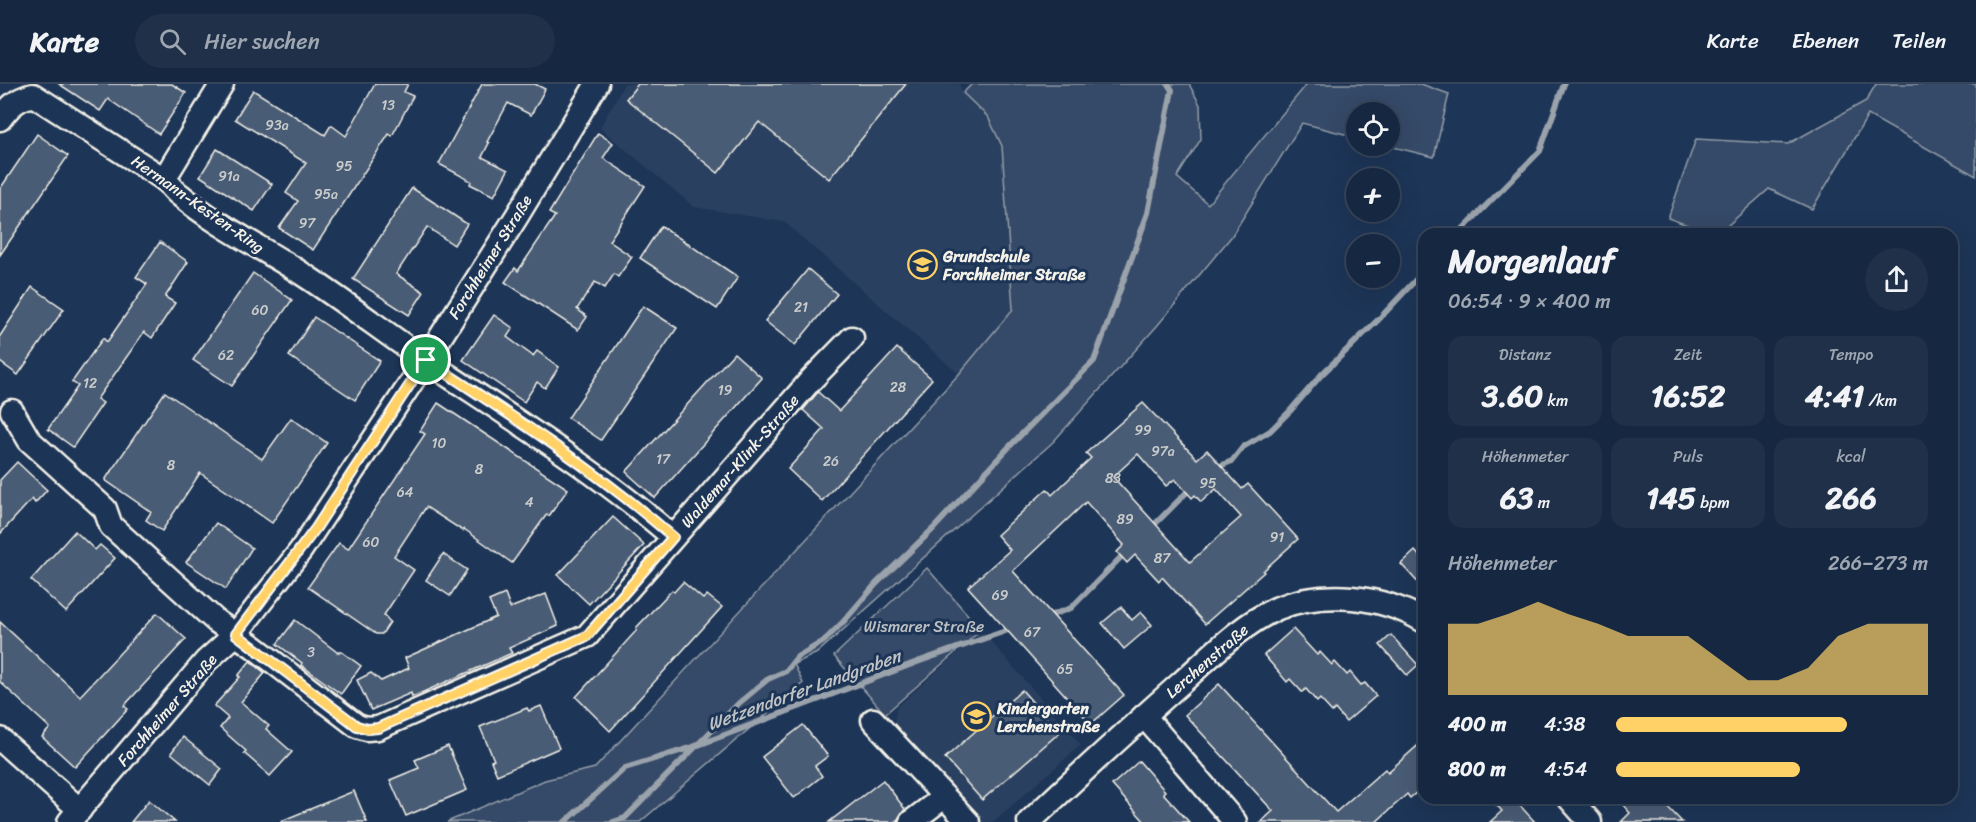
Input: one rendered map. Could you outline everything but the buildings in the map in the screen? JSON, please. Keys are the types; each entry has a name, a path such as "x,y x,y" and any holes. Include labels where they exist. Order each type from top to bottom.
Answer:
{"street":[{"path":"164,179 222,84"},
{"name":"Forchheimer Straße","path":"74,816 206,661 236,634 316,528 426,360 597,84"},
{"name":"Hermann-Kesten-Ring","path":"0,119 19,99 36,90 164,179 177,194 215,220 312,280 426,360 525,424 599,477 673,537"},
{"name":"Waldemar-Klink-Straße","path":"12,411 29,440 105,509 111,526 216,621 357,726 368,729 378,728 587,636 811,380 852,339"},
{"name":"Lerchenstraße","path":"1029,822 1215,652 1253,622 1279,608 1327,597 1351,598 1382,603 1418,618"},
{"path":"1144,716 1235,822"},
{"path":"873,720 968,822"},
{"path":"0,739 74,816"},
{"path":"911,822 944,796"},
{"path":"1574,804 1590,822"}],"shaded area":[{"name":"Grundschule Forchheimer Straße","path":"624,84 959,84 963,93 988,117 1002,146 1013,309 959,374 784,222 694,207 600,128"},
{"name":"Kindergarten Lerchenstraße","path":"982,631 1081,745 993,822 980,822 894,727 896,708"}],"green space":[{"path":"972,84 1189,84 1200,105 1201,139 1177,177 1208,204 1307,84 1421,84 1449,94 1434,157 1400,149 1400,102 1346,102 1346,134 1302,123 1231,237 1157,326 1053,442 817,653 794,664 803,683 640,822 447,822 545,780 595,768 959,374 1013,309 1002,146 988,117 963,93"},
{"path":"1876,84 1976,84 1976,176 1868,115 1812,209 1769,189 1725,228 1696,228 1668,218 1696,139 1788,144 1866,101"},
{"name":"Wismarer Straße","path":"927,568 981,630 885,714 834,656"}],"waterway":[{"name":"Wetzendorfer Landgraben","path":"613,822 625,818 739,703 768,679 786,671 797,657 824,641 876,584 933,529 1009,447 1094,361 1148,213 1172,90 1168,84"},
{"name":"Wetzendorfer Landgraben","path":"1464,228 1540,151 1564,84"},
{"name":"Wetzendorfer Landgraben","path":"1215,468 1232,461 1243,447 1270,431 1322,374 1418,277"},
{"name":"Wetzendorfer Landgraben","path":"1150,529 1191,488"},
{"name":"Wetzendorfer Landgraben","path":"1046,617 1071,608 1125,553"},
{"name":"Wetzendorfer Landgraben","path":"565,822 625,768 693,747 1014,628"}],"place":[{"name":"Grundschule Forchheimer Straße","path":"922,265"},
{"name":"Kindergarten Lerchenstraße","path":"976,717"}],"route":[{"path":"426,360 525,424 599,477 673,537 587,636 378,728 368,729 357,726 236,634 301,550 426,360"}]}
